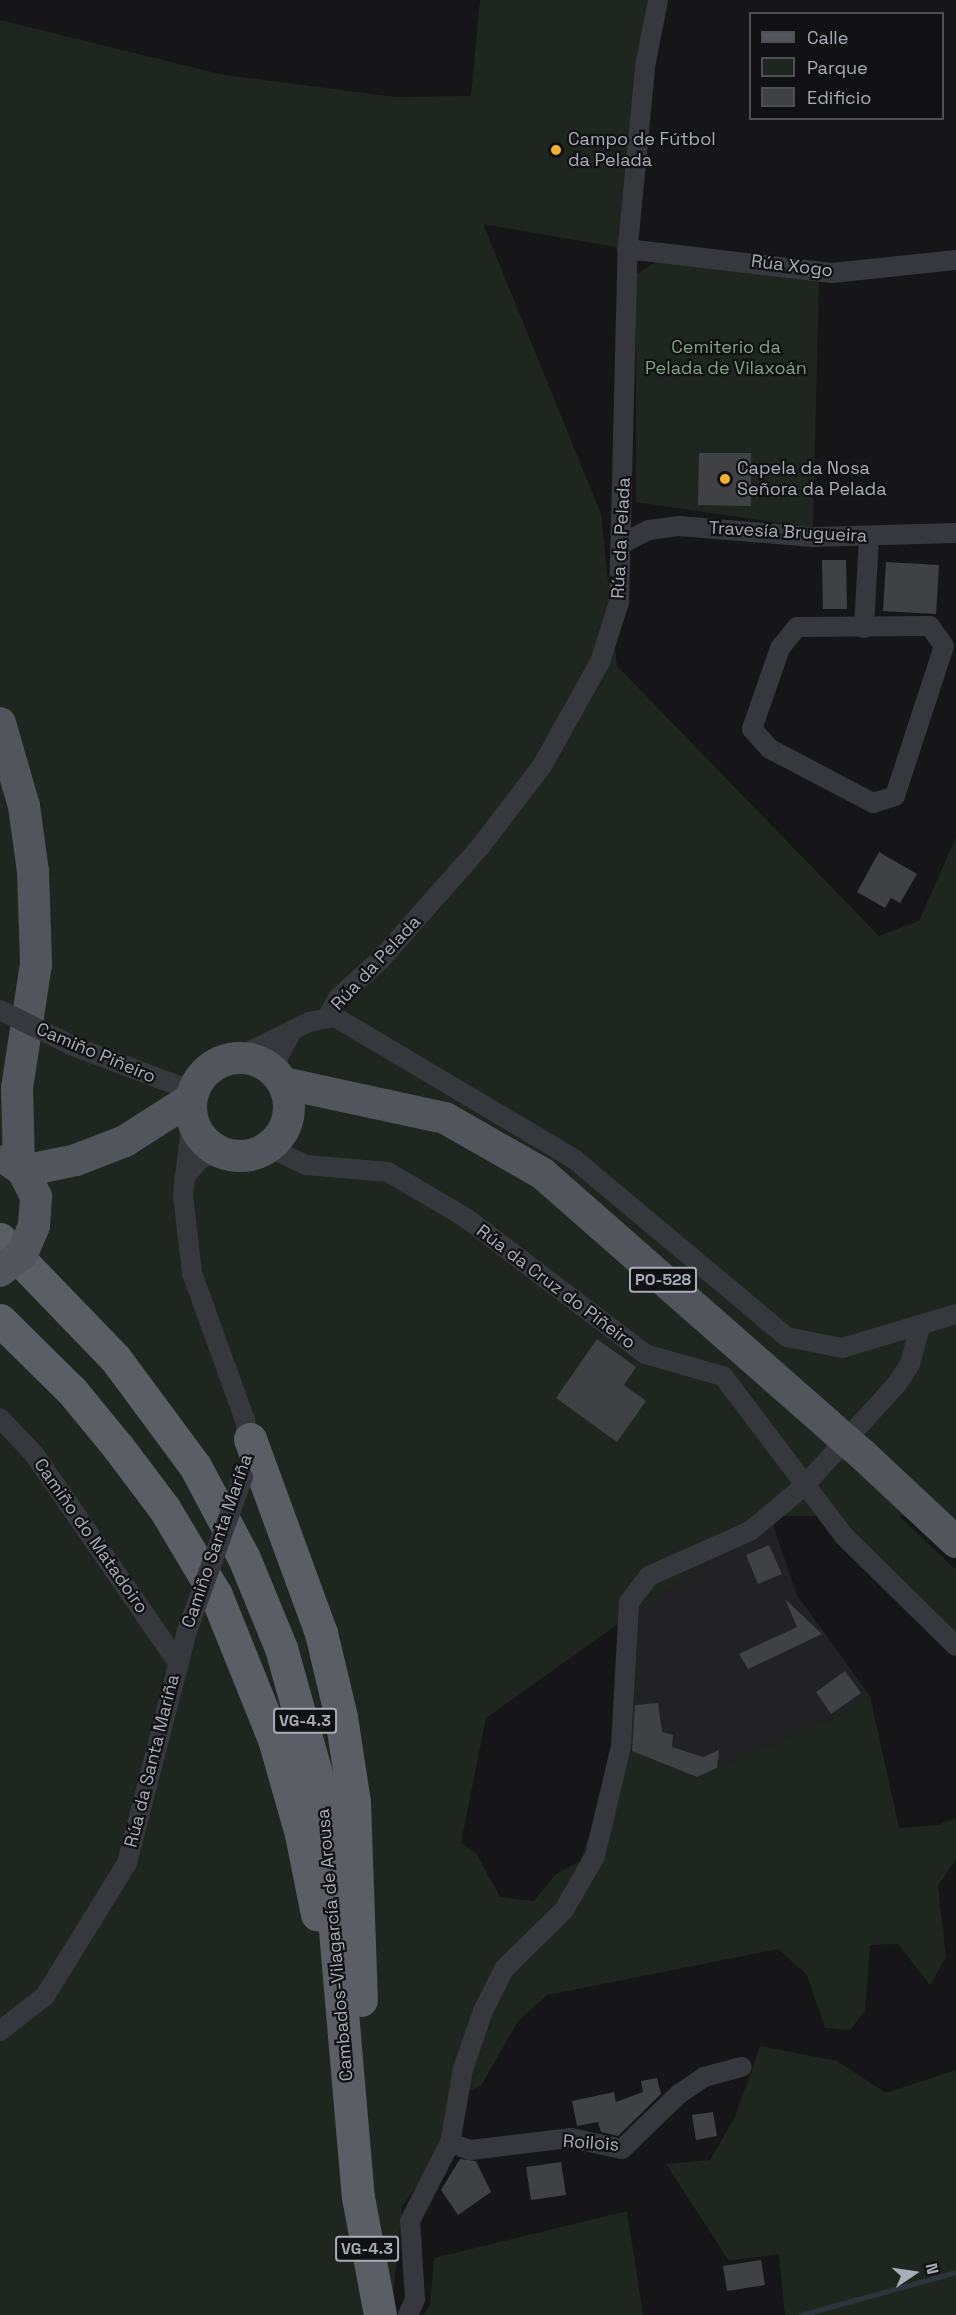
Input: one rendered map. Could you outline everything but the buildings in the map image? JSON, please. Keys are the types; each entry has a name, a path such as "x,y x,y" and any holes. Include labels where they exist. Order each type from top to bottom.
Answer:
{"highway":[{"name":"Cambados-Vilagarcía de Arousa","path":"0,1239 71,1307 158,1413 222,1514 265,1605 302,1709 324,1802 358,2197 378,2308"},
{"path":"0,1320 72,1391 164,1508 216,1595 244,1657 302,1834 319,1926 336,2118 358,2197"},
{"path":"250,1439 321,1632 354,1802 360,1916 358,2197"}],"main road":[{"path":"0,723 24,806 33,872 36,964 0,1128"},
{"path":"14,1165 76,1160 125,1141 197,1122 249,1155 268,1147 287,1123 280,1079 264,1064 238,1057 210,1067 197,1122"},
{"name":"PO-528","path":"280,1079 445,1118 543,1174 862,1454 956,1542"},
{"path":"9,1083 14,1165 36,1218"},
{"name":"PO-528","path":"287,1123 328,1107 380,1104"},
{"path":"0,1271 22,1254 50,1186 76,1160"}],"street":[{"name":"Rúa da Pelada","path":"328,1016 338,998 380,960 480,847 542,766 600,662 619,602 627,249 645,67 658,0"},
{"name":"Rúa Xogo","path":"627,249 832,273 956,260"},
{"name":"Travesía Brugueira","path":"622,543 649,530 679,526 868,537 956,533"},
{"path":"864,628 868,537"},
{"path":"930,626 944,646 895,796 873,803 770,749 752,729 780,648 797,627 864,628 930,626"},
{"name":"Camiño Piñeiro","path":"0,1010 73,1046 197,1122"},
{"path":"238,1057 328,1016 574,1159 787,1337 842,1348 956,1314"},
{"path":"280,1079 278,1057 293,1030"},
{"path":"184,1178 199,1160 197,1122"},
{"name":"Camiño Santa Mariña","path":"176,1660 243,1476 250,1439 192,1273 184,1178 197,1122"},
{"name":"Rúa da Cruz do Piñeiro","path":"268,1147 306,1165 388,1172 466,1218 645,1354 723,1376 803,1487 956,1646"},
{"path":"408,2315 415,2299 410,2221 450,2143 463,2069 483,2011 504,1969 564,1910 595,1856 621,1746 629,1602 649,1575 750,1531 803,1487 897,1384 910,1364 920,1326"},
{"name":"Camiño do Matadoiro","path":"0,1418 34,1454 176,1660"},
{"name":"Rúa da Santa Mariña","path":"0,2031 45,1996 127,1863 176,1660"},
{"name":"Roilois","path":"450,2143 470,2150 571,2138 622,2149 679,2094 704,2078 742,2067"}],"shaded area":[{"path":"770,1516 797,1595 870,1696 833,1718 697,1777 621,1746 629,1602"}],"green space":[{"path":"480,0 662,0 627,249 483,224 601,514 617,666 879,936 919,921 956,837 956,1523 947,1515 899,1516 956,1570 956,1643 832,1516 770,1516 486,1718 461,1843 476,1853 500,1897 534,1901 556,1874 580,1861 621,1746 697,1777 833,1718 870,1696 899,1828 938,1825 956,1818 956,1859 938,1886 946,1957 930,1985 898,1944 870,1945 865,2011 850,2030 825,2028 807,1975 778,1949 547,1995 518,2021 481,2086 458,2095 437,2159 402,2206 393,2298 368,2315 0,2315 0,20 224,75 396,97 471,96"},
{"name":"Cemiterio da Pelada de Vilaxoán","path":"661,258 819,276 813,528 636,502 636,275"},
{"path":"760,2046 837,2061 886,2093 956,2070 956,2315 785,2315 779,2254 729,2261 666,2164 710,2160 735,2117"},
{"path":"627,2211 643,2315 423,2315 430,2306 434,2258"}],"waterway":[{"path":"801,2315 956,2272"}],"place":[{"name":"Campo de Fútbol da Pelada","path":"556,150"},
{"name":"Capela da Nosa Señora da Pelada","path":"725,479"}]}
